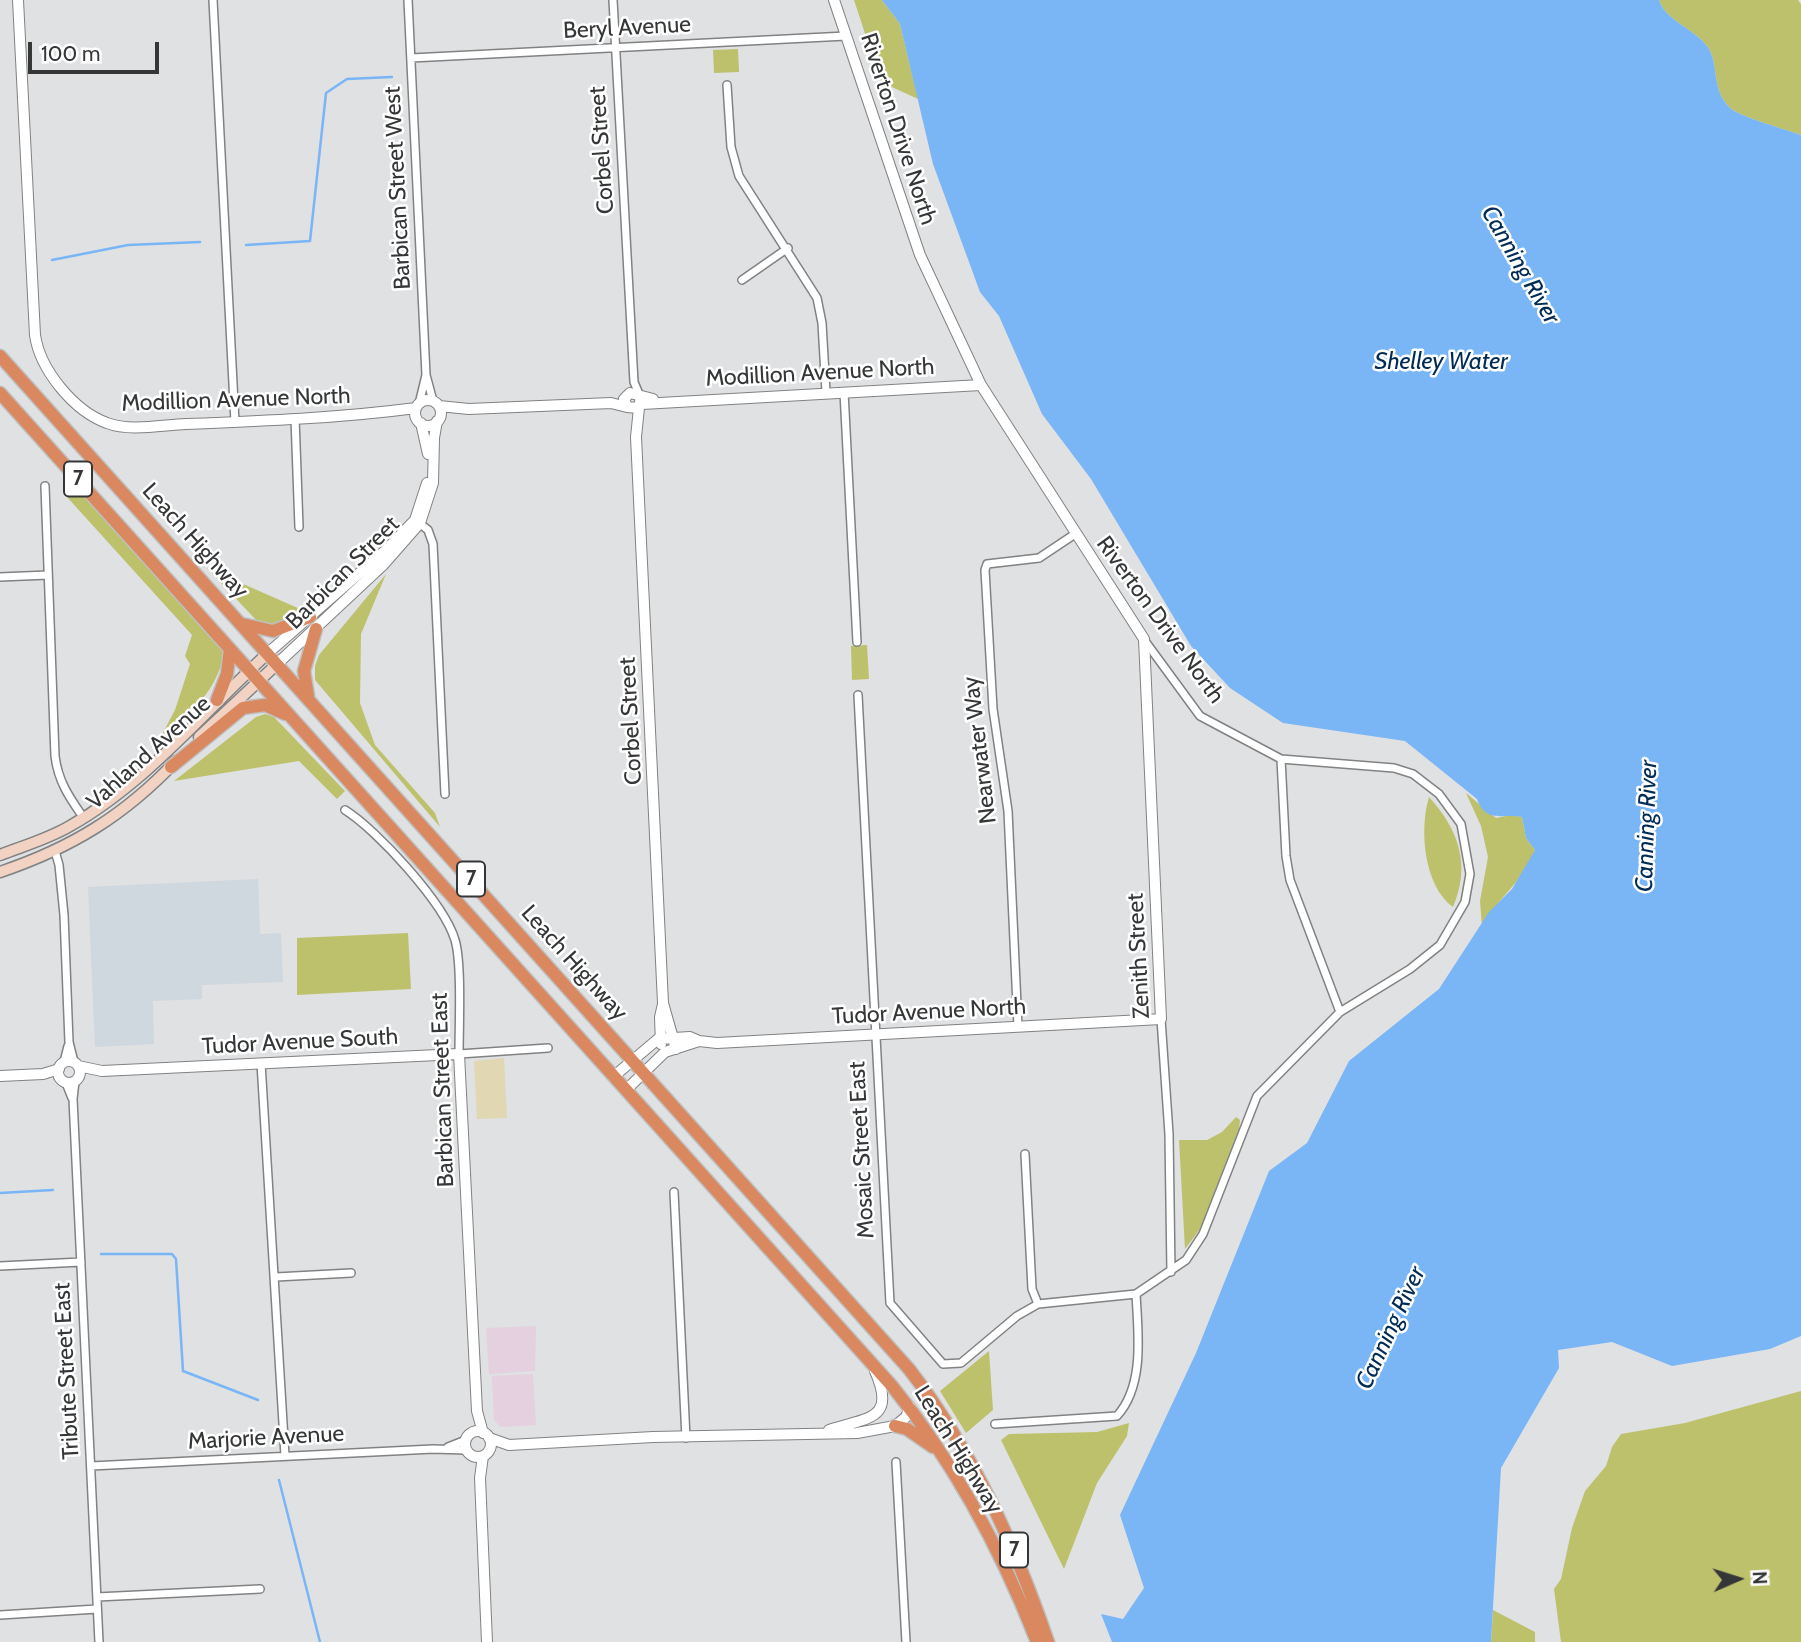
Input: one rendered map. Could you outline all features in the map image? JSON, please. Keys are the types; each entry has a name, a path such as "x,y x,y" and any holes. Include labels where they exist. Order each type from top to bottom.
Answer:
{"highway":[{"name":"Leach Highway","path":"0,356 909,1369 972,1461 1007,1533 1048,1642"},
{"name":"Leach Highway","path":"0,393 909,1407 941,1454 989,1540 1037,1642"},
{"path":"242,624 273,631 313,623 303,675 308,698"},
{"path":"217,700 227,674 230,649"},
{"path":"171,767 243,708 265,705 289,715"},
{"path":"909,1369 915,1393 909,1407"},
{"path":"895,1426 907,1429 941,1454"}],"main road":[{"name":"Vahland Avenue","path":"0,872 55,852 106,822 171,767 254,675 268,653"},
{"name":"Vahland Avenue","path":"0,855 68,827 83,817 153,764 217,700 254,675 277,664"}],"street":[{"name":"Modillion Avenue North","path":"18,0 36,343 46,366 65,391 96,418 119,426 418,413"},
{"path":"213,0 235,422"},
{"name":"Barbican Street West","path":"408,0 426,374 437,411"},
{"name":"Corbel Street","path":"613,0 663,1003 658,1039"},
{"name":"Riverton Drive North","path":"834,0 920,255 981,384 1144,639 1200,716 1281,759 1374,765 1413,774 1448,804 1461,824 1470,874 1465,902 1440,945 1410,969 1340,1013 1257,1096 1203,1234 1186,1260 1136,1294"},
{"name":"Beryl Avenue","path":"411,58 846,36"},
{"path":"727,85 731,148 739,176 788,248 817,298 822,323 826,392"},
{"path":"742,280 788,248"},
{"name":"Barbican Street West","path":"418,413 426,374"},
{"name":"Modillion Avenue North","path":"437,411 981,384"},
{"path":"844,392 856,642"},
{"path":"418,413 428,425 437,411"},
{"path":"418,413 437,411"},
{"name":"Barbican Street","path":"277,664 313,623 418,521 432,491 437,411"},
{"name":"Barbican Street","path":"418,413 427,440 428,474 418,521"},
{"path":"295,418 299,527"},
{"path":"45,486 57,775 83,817"},
{"path":"418,521 428,530 433,544 445,794"},
{"name":"Nearwater Way","path":"1018,1027 1008,811 993,709 985,570 987,564 1039,558 1075,534"},
{"path":"0,577 48,575"},
{"name":"Barbican Street","path":"268,653 313,623"},
{"name":"Zenith Street","path":"1144,639 1161,1019 1169,1134 1171,1272"},
{"name":"Mosaic Street East","path":"858,695 890,1303 943,1364 952,1366 961,1363 1017,1316 1038,1304"},
{"path":"1281,759 1286,856 1290,880 1340,1013"},
{"name":"Barbican Street East","path":"345,810 363,821 436,904 456,943 477,1411 469,1445"},
{"name":"Tribute Street East","path":"55,852 60,865 64,915 69,1072 73,1099 99,1642"},
{"name":"Corbel Street","path":"663,1003 674,1037 670,1051"},
{"name":"Tudor Avenue North","path":"626,1090 670,1051 699,1041 1161,1019"},
{"name":"Tudor Avenue North","path":"658,1039 690,1037 699,1041"},
{"path":"613,1077 658,1039 670,1051"},
{"name":"Tudor Avenue South","path":"0,1076 548,1048"},
{"path":"261,1063 263,1148 276,1277 285,1456"},
{"path":"995,1424 1117,1416 1131,1394 1137,1363 1136,1294 1038,1304 1032,1289 1025,1154"},
{"path":"674,1192 686,1438"},
{"path":"0,1266 81,1262"},
{"path":"276,1277 351,1273"},
{"name":"Marjorie Avenue","path":"822,1432 866,1419 880,1409 885,1394 872,1364"},
{"path":"895,1426 906,1417 909,1407"},
{"name":"Barbican Street East","path":"477,1411 486,1436"},
{"name":"Marjorie Avenue","path":"469,1445 484,1455 509,1445 822,1432 857,1433 895,1426"},
{"path":"486,1436 490,1449 484,1455 480,1478 487,1642"},
{"name":"Marjorie Avenue","path":"91,1466 444,1448 469,1445 486,1436 509,1445"},
{"path":"469,1445 480,1478"},
{"path":"896,1462 906,1642"},
{"path":"97,1597 260,1589"},
{"path":"0,1615 97,1609"}],"shaded area":[{"path":"258,879 260,934 281,933 283,982 202,985 202,999 153,1001 154,1044 95,1047 88,887"},
{"path":"536,1326 535,1371 489,1374 486,1328"},
{"path":"533,1374 536,1425 501,1427 494,1420 492,1376"}],"green space":[{"path":"854,0 882,0 900,24 918,99 881,82"},
{"path":"1659,0 1798,0 1801,4 1801,135 1752,119 1730,108 1721,95 1711,53 1706,45 1669,15"},
{"path":"738,49 739,72 714,73 713,50"},
{"path":"78,487 225,651 221,667 208,692 191,712 158,742 175,710 190,664 185,656 192,635 67,497"},
{"path":"207,568 300,609 303,613 281,623 257,621"},
{"path":"386,574 361,634 360,703 375,745 435,813 440,827 315,680 315,666 319,655"},
{"path":"867,645 869,679 852,680 851,646"},
{"path":"265,714 274,717 345,791 337,799 299,761 174,781 256,717"},
{"path":"1466,793 1496,818 1511,815 1522,817 1526,838 1535,850 1518,880 1482,927 1480,901 1488,857 1481,826"},
{"path":"1429,797 1448,822 1459,849 1461,877 1453,907 1443,898 1436,886 1426,856 1424,825"},
{"path":"408,933 411,989 297,995 297,938"},
{"path":"1236,1117 1240,1120 1239,1129 1200,1229 1185,1249 1179,1140 1207,1140 1222,1132"},
{"path":"989,1351 993,1410 966,1433 940,1391"},
{"path":"1801,1391 1801,1642 1561,1642 1554,1589 1561,1579 1572,1528 1585,1491 1606,1466 1612,1447 1621,1434 1685,1423"},
{"path":"1129,1423 1127,1436 1097,1483 1064,1569 1001,1440 1009,1434 1097,1432"},
{"path":"1493,1610 1535,1632 1535,1642 1491,1642"}],"sand":[{"path":"504,1058 507,1118 477,1119 474,1061"}],"water":[{"name":"Shelley Water","path":"882,0 1659,0 1669,15 1706,45 1711,53 1721,95 1730,108 1752,119 1801,135 1801,1336 1770,1349 1672,1366 1612,1342 1558,1350 1559,1368 1501,1468 1491,1642 1112,1642 1101,1614 1123,1619 1144,1588 1120,1515 1196,1353 1269,1171 1307,1143 1349,1061 1439,989 1489,912 1512,889 1535,850 1526,838 1522,817 1495,816 1485,812 1477,799 1405,741 1283,723 1230,688 1191,646 1091,479 1042,414 999,316 980,292 933,164 900,24"}],"waterway":[{"path":"246,245 310,241 326,93 347,79 392,77"},
{"path":"52,260 128,245 200,242"},
{"path":"0,1193 53,1190"},
{"path":"101,1254 172,1254 176,1259 183,1371 258,1400"},
{"path":"279,1480 320,1642"}],"water label":[{"name":"Canning River","path":"1520,265"},
{"name":"Canning River","path":"1647,826"},
{"name":"Canning River","path":"1391,1328"}]}
